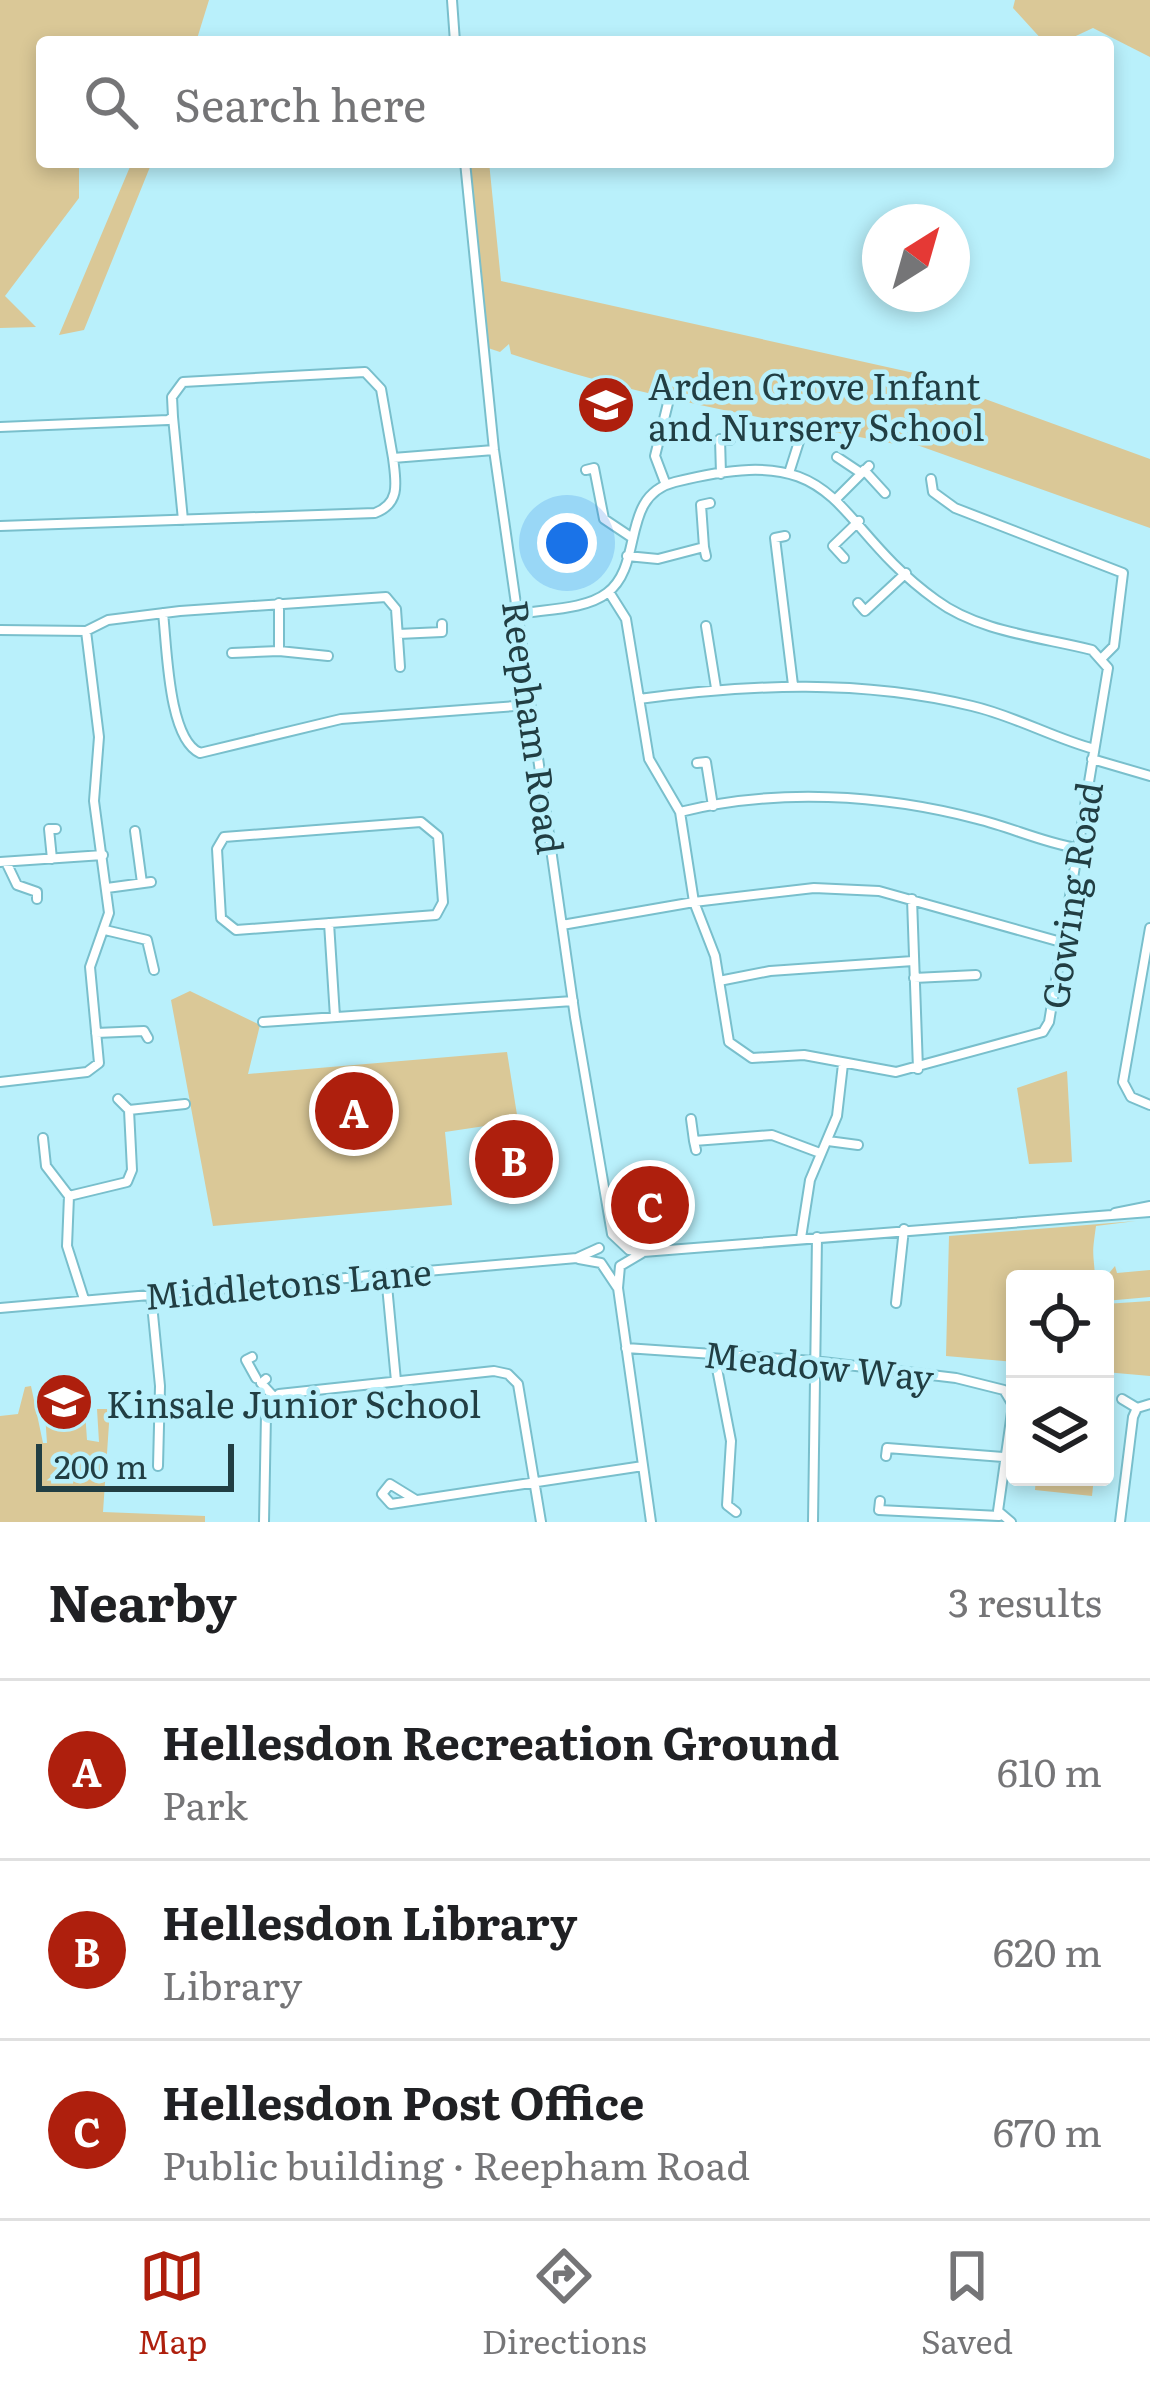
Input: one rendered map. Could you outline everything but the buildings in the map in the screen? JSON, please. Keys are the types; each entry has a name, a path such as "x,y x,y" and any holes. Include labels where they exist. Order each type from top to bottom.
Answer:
{"street":[{"path":"452,0 455,36"},
{"name":"Reepham Road","path":"466,168 494,450 607,1220 620,1244 618,1288 651,1522"},
{"path":"0,526 183,520 375,513 388,508 395,495 381,389 365,372 183,382 172,397 183,520"},
{"path":"666,485 655,456 670,406"},
{"path":"0,427 173,417"},
{"path":"789,473 798,434"},
{"path":"720,438 721,474"},
{"path":"392,458 494,450"},
{"path":"837,457 865,470 885,493"},
{"path":"591,466 604,519 631,537"},
{"path":"836,499 865,470"},
{"path":"518,614 585,603 609,592 627,556 642,505 666,485 721,474 789,473 836,499 938,602 972,620 1103,658"},
{"path":"929,505 938,497 931,479"},
{"name":"Gowing Road","path":"680,812 694,902 719,982 729,1042 737,1052 752,1058 804,1054 878,1071 918,1069 1043,1032 1108,675 1103,658 1114,646 1125,583 1119,569 938,497"},
{"path":"627,556 658,559 705,551 704,501"},
{"path":"844,558 829,542 859,521"},
{"path":"776,538 781,612 786,615 794,685"},
{"path":"865,610 906,573"},
{"path":"609,592 626,619 652,768 680,812 806,797 895,803 980,819 1076,848"},
{"path":"0,630 86,631 108,620 163,613 386,598 396,609 400,668"},
{"path":"279,603 279,651"},
{"path":"163,613 178,724 191,748 200,753 341,719 530,706"},
{"path":"398,634 442,632 442,624"},
{"path":"706,626 716,688"},
{"path":"0,1082 92,1070 99,1063 90,967 105,930 107,888 94,801 100,736 86,631"},
{"path":"232,653 328,656"},
{"path":"639,699 716,688 794,685 935,698 1051,730 1094,754 1150,776"},
{"path":"703,760 713,806"},
{"path":"421,823 436,831 443,902 436,915 329,923 227,926 221,918 220,841 230,836 421,823"},
{"path":"49,829 52,859"},
{"path":"107,888 146,882 135,831"},
{"path":"37,899 37,892 17,885 3,862 103,855"},
{"path":"562,925 814,887 880,891 1061,942"},
{"path":"912,899 918,1069"},
{"path":"329,923 335,1018"},
{"path":"1150,928 1124,1082 1131,1097 1150,1105"},
{"path":"105,930 147,940 154,970"},
{"path":"719,982 770,970 914,962"},
{"path":"914,978 976,975"},
{"path":"262,1022 573,1001"},
{"path":"96,1033 146,1032"},
{"path":"801,1238 810,1180 828,1141 843,1064"},
{"path":"69,1196 127,1182 132,1171 129,1110 118,1099"},
{"path":"129,1110 178,1102"},
{"path":"691,1119 695,1146 772,1136 820,1153"},
{"path":"43,1138 46,1166 69,1196 67,1246 84,1299"},
{"path":"828,1141 858,1145"},
{"path":"600,1247 620,1244 643,1252 1150,1209"},
{"name":"Reepham Road","path":"607,1220 600,1247 603,1265 618,1288"},
{"path":"896,1303 904,1229"},
{"path":"813,1522 817,1237"},
{"name":"Middletons Lane","path":"577,1258 600,1247"},
{"path":"603,1265 622,1264 643,1252"},
{"name":"Middletons Lane","path":"0,1307 577,1258 603,1265"},
{"path":"386,1275 396,1381"},
{"path":"151,1294 160,1386 158,1466"},
{"name":"Meadow Way","path":"626,1348 814,1361 956,1378 1006,1390"},
{"path":"714,1353 731,1441 725,1495 732,1514"},
{"path":"245,1360 274,1397"},
{"path":"264,1522 266,1414 274,1397 290,1390 508,1374 518,1384 541,1522"},
{"path":"1122,1399 1137,1408 1150,1404"},
{"path":"1120,1522 1137,1408"},
{"name":"Meadow Way","path":"999,1516 1006,1441"},
{"path":"883,1451 1003,1457"},
{"path":"416,1500 643,1466"},
{"path":"877,1507 999,1516 1010,1522"}],"shaded area":[{"path":"0,0 209,0 198,36 36,36 36,168 79,168 79,198 5,296 36,327 0,328"},
{"path":"1015,0 1150,0 1150,57 1093,28 1076,36 1039,36 1013,8"},
{"path":"129,168 150,168 84,330 59,335"},
{"path":"470,168 490,168 501,281 914,373 1150,459 1150,528 903,440 900,445 704,406 511,354 509,344 500,352 485,347"},
{"path":"190,991 260,1025 248,1074 507,1052 518,1121 445,1132 452,1205 213,1226 171,1000"},
{"path":"1067,1071 1072,1162 1029,1164 1017,1088"},
{"path":"1136,1221 1096,1226 1095,1270 1006,1270 1006,1361 946,1356 949,1236"},
{"path":"1115,1266 1117,1273 1150,1270 1150,1297 1114,1300 1112,1270"},
{"path":"1150,1301 1150,1376 1114,1373 1114,1303"},
{"path":"31,1386 43,1443 47,1443 45,1414 85,1411 87,1440 99,1442 97,1409 110,1409 103,1512 205,1516 205,1522 0,1522 0,1416 18,1414 25,1387"},
{"path":"1035,1486 1093,1486 1092,1496 1035,1490"}],"place":[{"name":"Arden Grove Infant and Nursery School","path":"606,405"},
{"name":"Hellesdon Recreation Ground","path":"354,1111"},
{"name":"Hellesdon Library","path":"514,1159"},
{"name":"Hellesdon Post Office","path":"650,1205"},
{"name":"Kinsale Junior School","path":"64,1402"}]}
